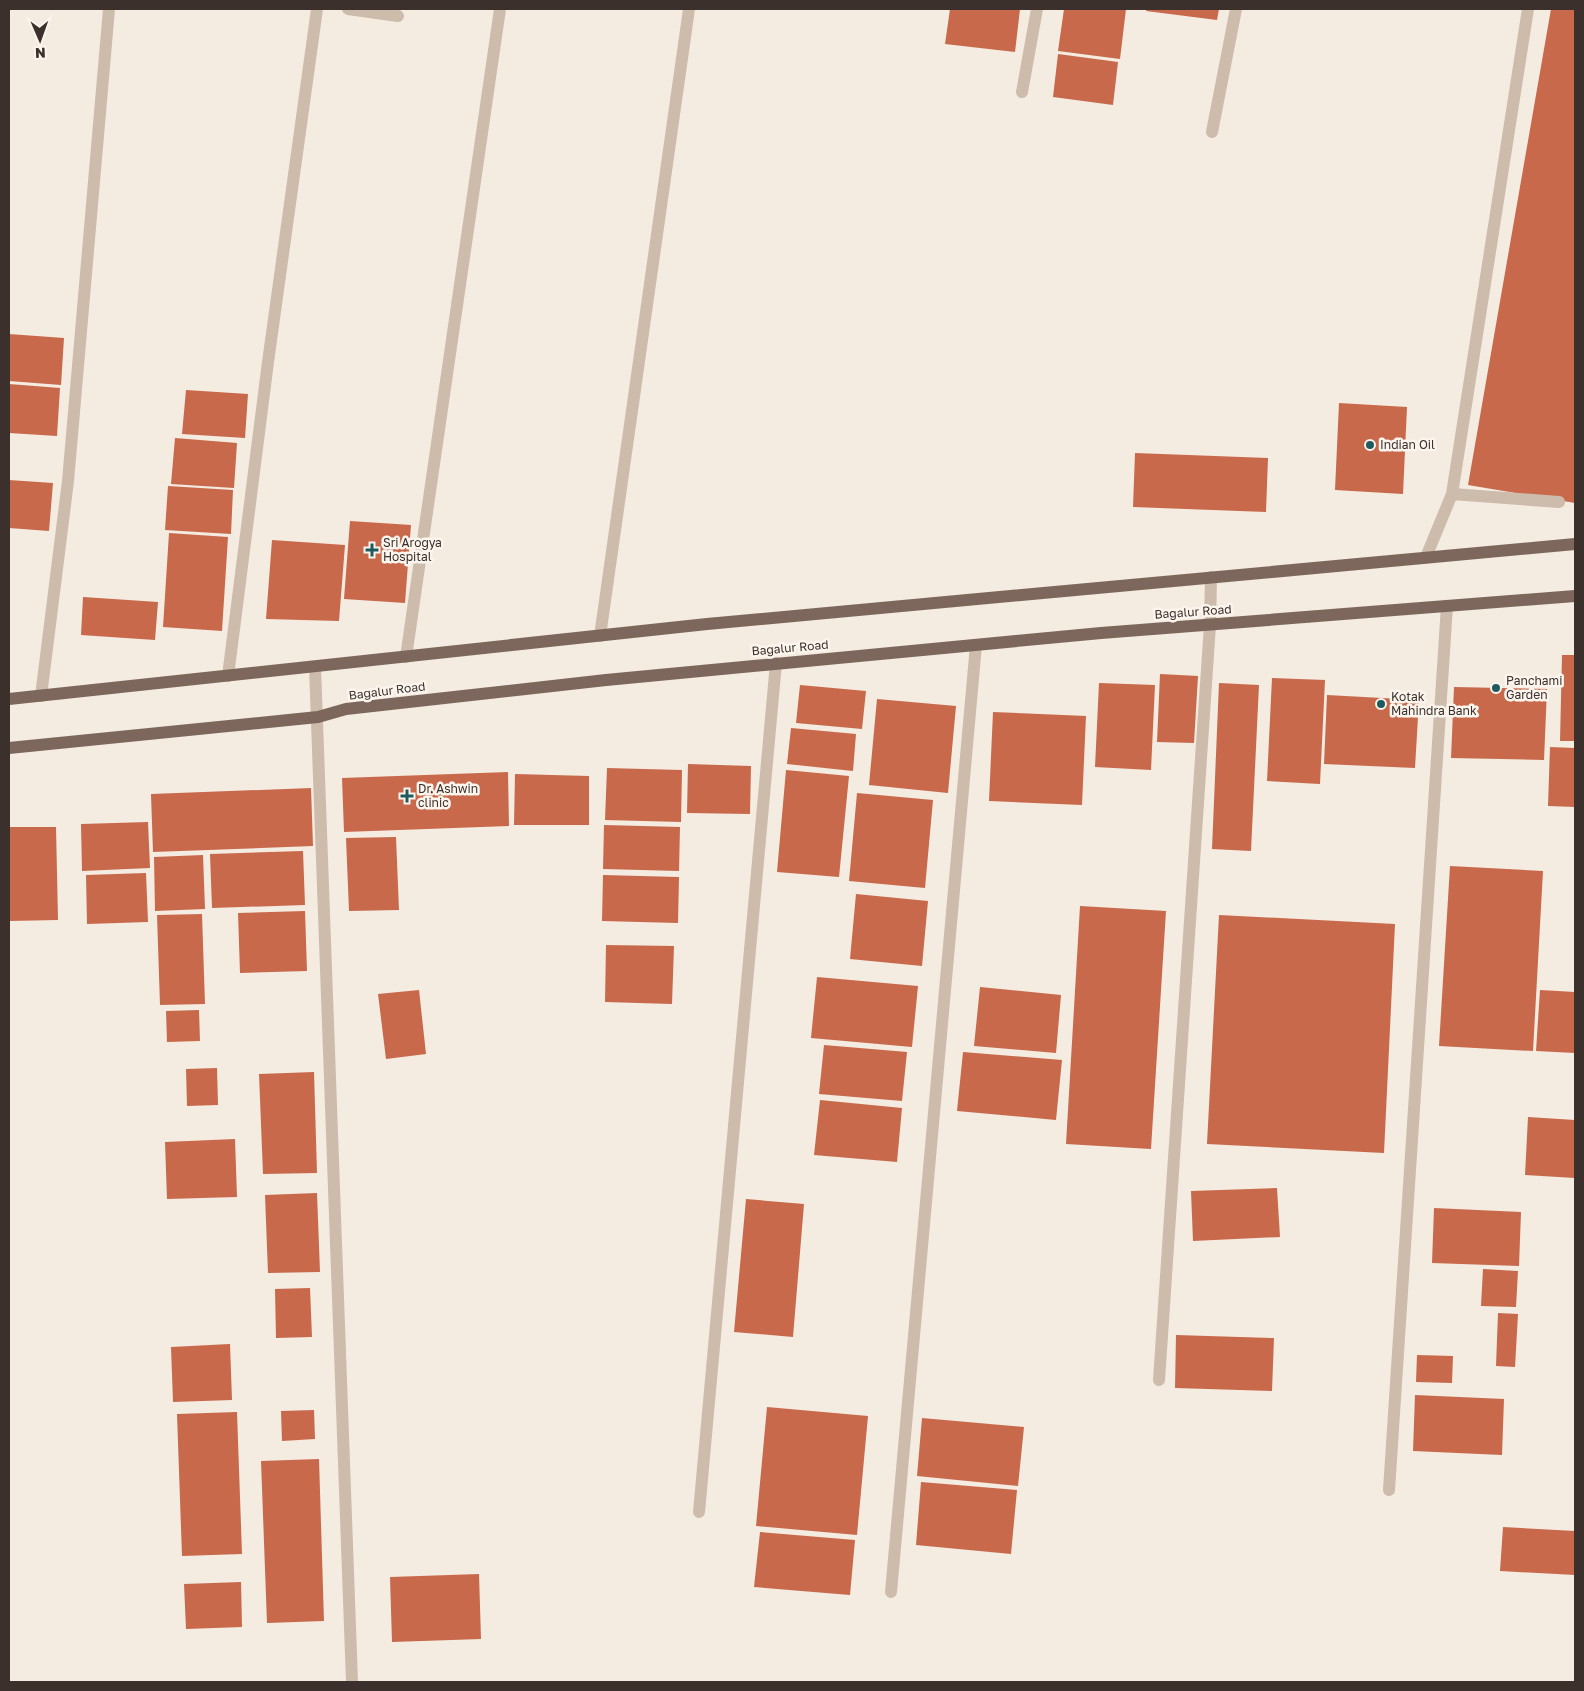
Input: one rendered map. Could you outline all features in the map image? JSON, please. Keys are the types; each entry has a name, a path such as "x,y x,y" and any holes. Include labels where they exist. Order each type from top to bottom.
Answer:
{"main road":[{"path":"9,699 600,636 1575,544"},
{"name":"Bagalur Road","path":"9,748 318,717 356,708 606,680 976,645 1575,596"}],"street":[{"path":"42,696 68,480 109,9"},
{"path":"228,676 268,362 317,9"},
{"path":"348,9 398,16"},
{"path":"406,657 500,9"},
{"path":"600,636 689,9"},
{"path":"1022,92 1038,9"},
{"path":"1212,132 1236,9"},
{"path":"1426,558 1452,494 1528,9"},
{"path":"1452,494 1560,502"},
{"path":"1159,1380 1210,625 1211,577"},
{"path":"1389,1490 1447,606"},
{"path":"891,1592 976,645"},
{"path":"699,1512 776,664"},
{"path":"315,667 352,1682"}],"building":[{"path":"950,9 1020,9 1015,52 945,44"},
{"path":"1064,9 1126,9 1120,59 1058,51"},
{"path":"1147,9 1219,9 1217,20 1146,11"},
{"path":"1551,9 1575,9 1575,503 1468,485"},
{"path":"1058,54 1118,62 1113,105 1053,97"},
{"path":"9,334 64,338 61,385 9,381"},
{"path":"9,384 60,388 57,436 9,433"},
{"path":"186,390 248,394 245,438 182,434"},
{"path":"1339,403 1407,407 1403,494 1335,490"},
{"path":"175,438 237,443 234,488 171,484"},
{"path":"1135,453 1268,458 1266,512 1133,507"},
{"path":"9,480 53,483 49,531 9,528"},
{"path":"168,486 233,490 231,534 165,530"},
{"path":"350,521 411,525 405,603 344,599"},
{"path":"169,533 228,537 222,631 163,627"},
{"path":"272,540 345,545 339,621 266,619"},
{"path":"83,597 158,602 155,640 81,635"},
{"path":"1562,655 1575,655 1575,741 1560,741"},
{"path":"1160,674 1198,676 1194,743 1157,742"},
{"path":"1272,678 1325,680 1320,784 1267,781"},
{"path":"1099,683 1155,685 1151,770 1095,767"},
{"path":"1219,683 1259,685 1251,851 1212,849"},
{"path":"800,685 866,691 862,729 796,723"},
{"path":"1454,687 1547,689 1544,760 1451,758"},
{"path":"1327,695 1419,700 1415,768 1324,764"},
{"path":"877,699 956,706 948,793 869,785"},
{"path":"993,712 1086,716 1082,805 989,801"},
{"path":"791,728 856,734 853,771 787,764"},
{"path":"1550,747 1575,748 1575,807 1548,806"},
{"path":"688,764 751,766 750,814 687,813"},
{"path":"607,768 682,770 681,822 605,820"},
{"path":"786,770 849,776 839,877 777,872"},
{"path":"508,772 509,826 344,832 342,778"},
{"path":"515,774 589,776 589,825 514,825"},
{"path":"311,788 313,846 153,852 151,794"},
{"path":"857,793 933,800 925,888 849,881"},
{"path":"148,822 150,868 82,871 81,824"},
{"path":"604,825 680,827 679,871 603,869"},
{"path":"9,827 56,827 58,920 9,921"},
{"path":"396,837 399,910 349,911 346,838"},
{"path":"303,851 305,905 212,908 210,854"},
{"path":"203,855 205,909 155,911 154,857"},
{"path":"1450,866 1543,871 1533,1051 1439,1046"},
{"path":"146,873 148,922 87,924 86,875"},
{"path":"603,875 679,877 678,923 602,921"},
{"path":"856,894 928,901 922,966 850,959"},
{"path":"1080,906 1166,911 1151,1149 1066,1144"},
{"path":"305,911 307,971 240,973 238,913"},
{"path":"202,914 205,1004 160,1005 157,915"},
{"path":"1219,915 1395,924 1384,1153 1207,1144"},
{"path":"606,945 674,946 672,1004 605,1002"},
{"path":"817,977 918,986 912,1047 811,1038"},
{"path":"980,987 1061,995 1056,1053 974,1046"},
{"path":"419,990 426,1054 386,1059 378,994"},
{"path":"1540,990 1575,992 1575,1053 1536,1051"},
{"path":"199,1010 200,1041 167,1042 166,1011"},
{"path":"824,1045 907,1052 902,1101 819,1094"},
{"path":"963,1052 1062,1060 1056,1120 957,1111"},
{"path":"217,1068 218,1105 187,1106 186,1069"},
{"path":"314,1072 317,1173 263,1174 259,1074"},
{"path":"820,1100 902,1108 897,1162 814,1155"},
{"path":"1528,1117 1575,1120 1575,1178 1525,1175"},
{"path":"235,1139 237,1197 167,1199 165,1142"},
{"path":"1277,1188 1280,1237 1193,1241 1191,1191"},
{"path":"317,1193 320,1272 268,1273 265,1195"},
{"path":"746,1199 804,1204 793,1337 734,1332"},
{"path":"1434,1208 1521,1212 1519,1266 1432,1263"},
{"path":"1483,1269 1518,1271 1516,1307 1481,1306"},
{"path":"310,1288 312,1337 276,1338 275,1289"},
{"path":"1498,1313 1518,1314 1515,1367 1496,1366"},
{"path":"1176,1335 1274,1338 1272,1391 1175,1388"},
{"path":"230,1344 232,1400 173,1402 171,1347"},
{"path":"1417,1355 1453,1356 1452,1383 1416,1382"},
{"path":"1415,1395 1504,1399 1502,1455 1413,1451"},
{"path":"767,1407 868,1416 857,1535 756,1526"},
{"path":"314,1410 315,1439 282,1441 281,1411"},
{"path":"237,1412 242,1554 182,1556 177,1414"},
{"path":"922,1418 1024,1427 1018,1486 917,1476"},
{"path":"319,1459 324,1621 267,1623 261,1461"},
{"path":"921,1482 1017,1490 1011,1554 916,1545"},
{"path":"1503,1527 1575,1531 1575,1575 1500,1571"},
{"path":"760,1532 855,1540 850,1595 754,1587"},
{"path":"479,1574 481,1639 392,1642 390,1577"},
{"path":"241,1582 242,1627 186,1629 184,1584"}],"place":[{"name":"Indian Oil","path":"1370,445"},
{"name":"Sri Arogya Hospital","path":"372,550"},
{"name":"Panchami Garden","path":"1496,688"},
{"name":"Kotak Mahindra Bank","path":"1381,704"},
{"name":"Dr. Ashwin clinic","path":"407,796"}]}
